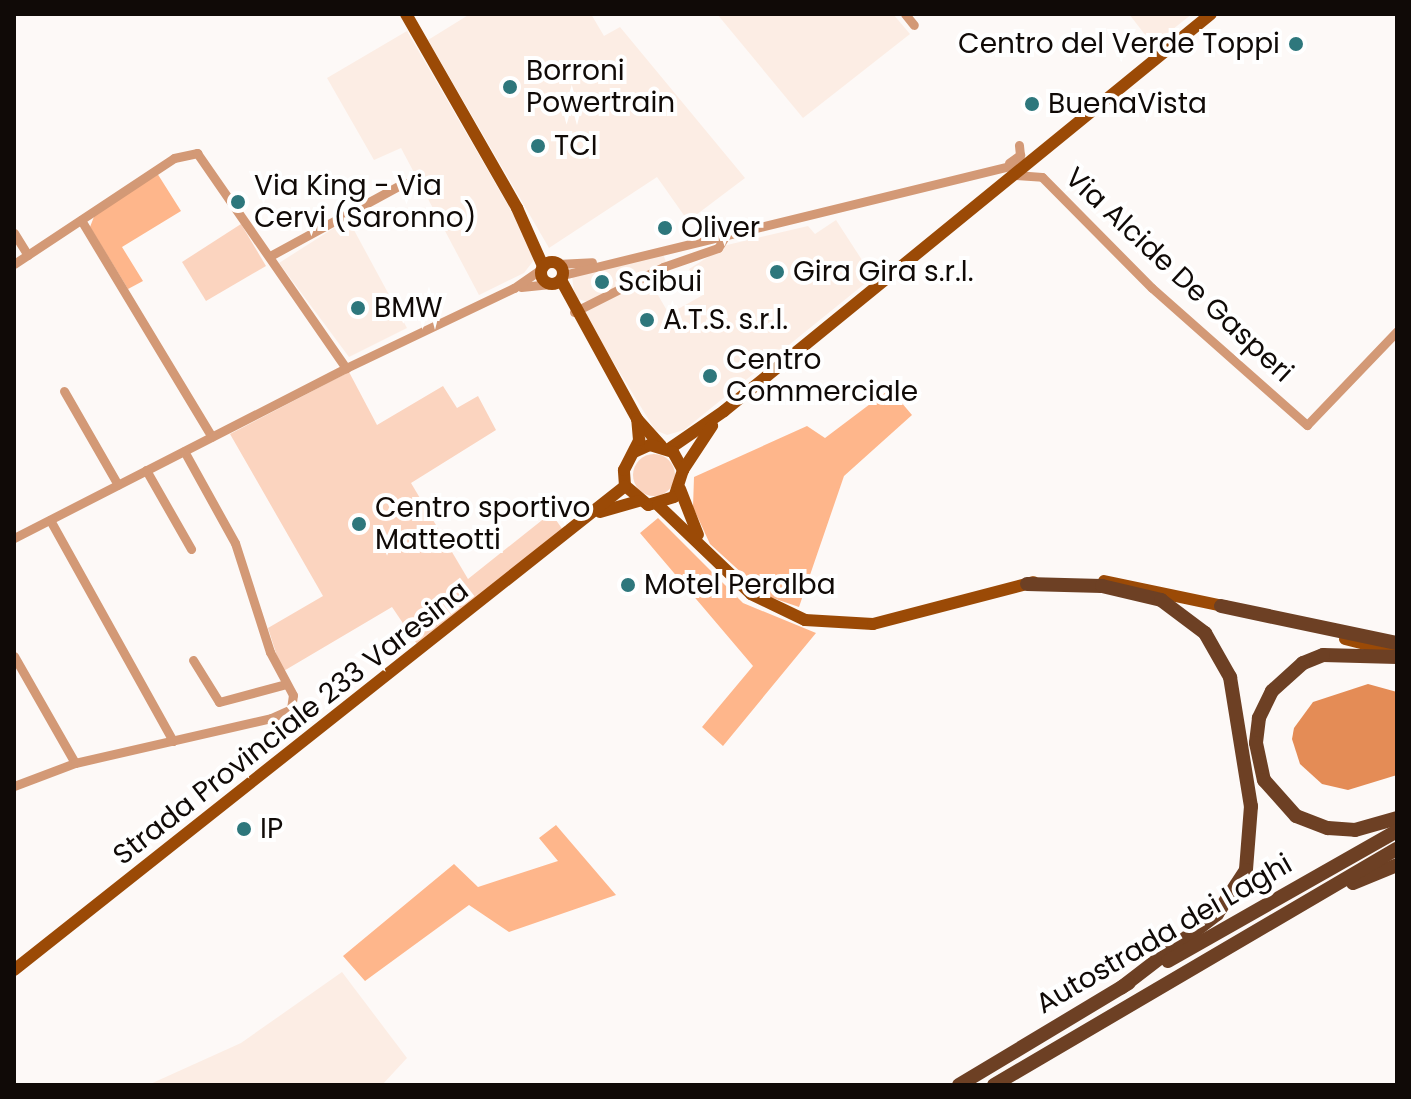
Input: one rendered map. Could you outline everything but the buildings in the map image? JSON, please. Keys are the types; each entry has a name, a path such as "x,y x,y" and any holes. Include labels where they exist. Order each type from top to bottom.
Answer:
{"highway":[{"path":"1027,584 1102,586 1161,600 1205,633 1230,677 1251,806 1246,870 1217,914 1121,988"},
{"path":"1221,606 1397,643"},
{"path":"1397,654 1323,655 1303,663 1272,691 1259,718 1256,743 1264,780 1296,816 1328,828 1355,830 1397,818"},
{"name":"Autostrada dei Laghi","path":"959,1085 1121,988 1397,831"},
{"name":"Autostrada dei Laghi","path":"994,1085 1300,902 1397,849"},
{"path":"1300,902 1397,865"}],"main road":[{"path":"406,14 637,419 683,470"},
{"path":"634,452 665,448 724,411 1008,171 1031,161 1211,14"},
{"path":"532,235 542,268 556,277"},
{"path":"542,268 556,277"},
{"path":"704,549 680,489 683,470 724,411"},
{"path":"637,419 634,452 624,470 625,486 638,501 658,505 734,581 770,606 839,625 907,618 1027,584 1108,581 1221,606 1397,654"},
{"name":"Strada Provinciale 233 Varesina","path":"14,970 597,513 625,486"},
{"path":"658,505 680,489"},
{"name":"Strada Provinciale 233 Varesina","path":"597,513 638,501"}],"street":[{"path":"905,14 914,25"},
{"path":"1008,171 1020,155 1019,145"},
{"path":"14,264 174,158 197,153 346,368"},
{"name":"Via Alcide De Gasperi","path":"514,288 608,261 833,206 1008,171 1042,177 1152,288 1307,425 1397,331"},
{"path":"270,256 404,183"},
{"path":"81,220 212,437"},
{"path":"14,233 28,255"},
{"path":"574,312 663,267 718,248 727,233"},
{"path":"14,538 346,368 514,288 542,268"},
{"path":"64,391 118,485"},
{"path":"14,786 75,763 271,718 295,702 270,652 235,543 184,451"},
{"path":"146,470 191,549"},
{"path":"50,520 173,741"},
{"path":"14,656 75,763"},
{"path":"193,660 219,702 286,684"}],"shaded area":[{"path":"470,14 591,14 604,36 620,27 745,178 688,221 657,177 549,248 428,40"},
{"path":"717,14 893,14 910,34 803,118"},
{"path":"1129,14 1192,14 1153,45"},
{"path":"407,31 534,250 534,260 524,273 479,295 401,148 374,160 327,78"},
{"path":"157,173 181,211 122,247 143,281 128,289 90,227 95,214"},
{"path":"348,219 407,328 349,357 279,263"},
{"path":"836,220 873,277 684,430 667,435 655,430 584,314 589,308 648,278 669,314 703,295 689,269 727,245 808,226 815,234"},
{"path":"241,224 266,266 206,301 182,262"},
{"path":"663,254 666,262 588,302 575,298 572,276"},
{"name":"Centro sportivo Matteotti","path":"349,372 377,425 443,386 457,408 478,396 496,430 411,483 468,579 551,513 563,530 417,644 392,607 282,672 268,628 323,596 230,434"},
{"path":"890,389 912,415 844,476 799,607 767,596 710,544 693,507 694,477 807,426 825,438"},
{"path":"654,454 669,460 675,475 669,490 654,496 639,490 633,475 639,460"},
{"path":"658,518 743,603 816,633 723,746 702,727 753,666 640,533"},
{"path":"1368,684 1397,692 1397,775 1348,790 1322,784 1300,764 1292,739 1294,728 1313,702"},
{"path":"556,825 616,895 509,932 469,905 365,981 343,956 454,864 478,887 558,861 539,838"},
{"path":"342,972 407,1058 382,1085 148,1085 241,1043"}],"place":[{"name":"Centro del Verde Toppi","path":"1296,44"},
{"name":"Borroni Powertrain","path":"510,87"},
{"name":"BuenaVista","path":"1032,104"},
{"name":"TCI","path":"538,146"},
{"name":"Via King - Via Cervi (Saronno)","path":"238,202"},
{"name":"Oliver","path":"665,228"},
{"name":"Gira Gira s.r.l.","path":"777,272"},
{"name":"Scibui","path":"602,282"},
{"name":"BMW","path":"358,308"},
{"name":"A.T.S. s.r.l.","path":"647,320"},
{"name":"Centro Commerciale","path":"710,376"},
{"name":"Centro sportivo Matteotti","path":"359,524"},
{"name":"Motel Peralba","path":"628,585"},
{"name":"IP","path":"244,829"}]}
